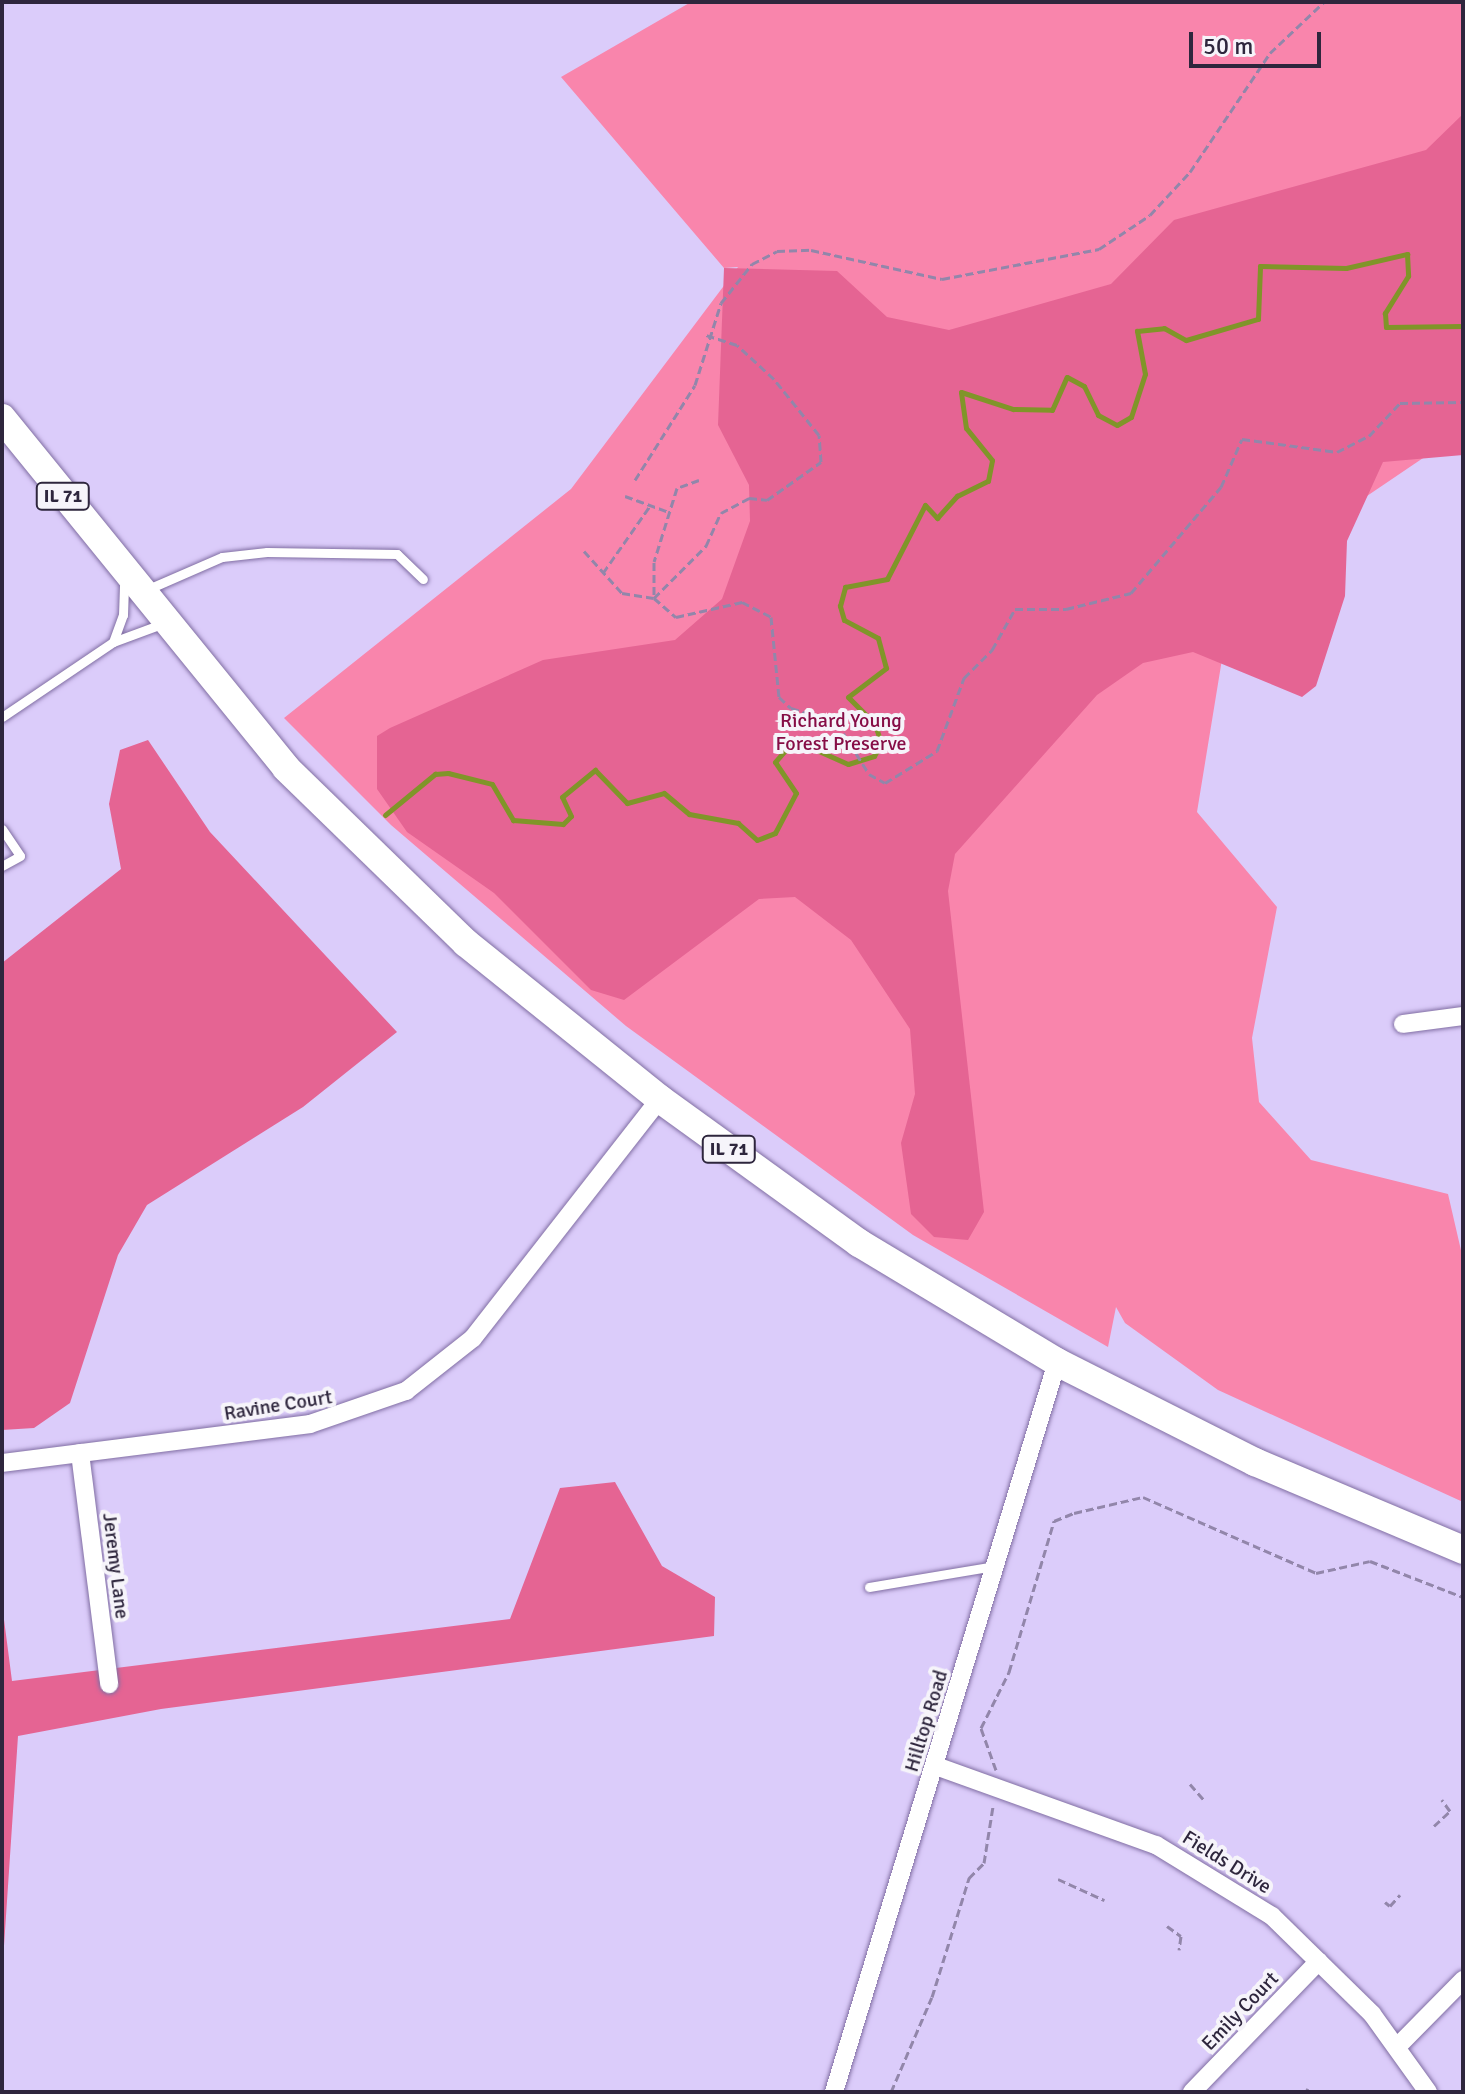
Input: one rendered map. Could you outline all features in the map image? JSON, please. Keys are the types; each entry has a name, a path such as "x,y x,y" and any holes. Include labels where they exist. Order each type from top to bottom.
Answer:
{"main road":[{"name":"IL 71","path":"2,418 131,583 286,768 466,943 660,1099 859,1243 1057,1362 1255,1462 1463,1550"}],"street":[{"path":"1403,1024 1463,1016"},
{"name":"Ravine Court","path":"2,1463 340,1418 434,1376 473,1338 660,1099"},
{"name":"Hilltop Road","path":"834,2092 1057,1362"},
{"name":"Jeremy Lane","path":"80,1453 109,1684"},
{"name":"Fields Drive","path":"936,1766 1156,1845 1272,1916 1319,1961 1398,2046 1428,2092"},
{"name":"Emily Court","path":"1192,2092 1319,1961"},
{"path":"1398,2046 1463,1980"}],"lane":[{"path":"113,642 131,583 222,557 267,552 397,554 423,579"},
{"path":"2,717 113,642 165,623"},
{"path":"2,829 20,856 2,866"},
{"path":"869,1587 995,1566"}],"path":[{"path":"635,480 695,385 706,335 732,284 777,251 811,250 942,279 1099,249 1150,215 1190,172 1270,53 1324,2"},
{"path":"654,598 706,546 721,513 749,498 767,500 821,462 819,435 774,379 737,345 706,335"},
{"path":"584,551 622,593 654,598 676,617 742,602 771,617 779,697 791,708 837,723 854,744 869,774 885,783 937,751 964,678 992,650 1015,609 1066,609 1131,593 1221,487 1242,439 1337,452 1369,436 1400,403 1463,402"},
{"path":"654,598 651,577 677,488 699,480"},
{"path":"625,496 669,512"},
{"path":"603,573 650,506"},
{"path":"891,2092 932,1997 969,1878 984,1863 996,1788 981,1728 1009,1672 1054,1521 1143,1497 1316,1573 1370,1561 1463,1597"},
{"path":"1190,1784 1205,1801"},
{"path":"1434,1826 1450,1811 1442,1800"},
{"path":"1058,1879 1104,1900"},
{"path":"1385,1902 1390,1906 1400,1895"},
{"path":"1167,1926 1181,1936 1179,1950"}],"green space":[{"name":"Richard Young Forest Preserve","path":"691,2 1463,2 1463,431 1234,586 1197,812 1277,907 1252,1038 1259,1102 1311,1160 1448,1194 1463,1259 1463,1502 1218,1390 1125,1323 1116,1307 1108,1347 913,1235 626,1026 391,825 284,718 571,489 738,267 724,268 561,77"},
{"path":"1463,114 1463,455 1383,462 1347,541 1345,596 1316,686 1302,697 1193,652 1143,663 1097,695 955,854 948,891 984,1212 968,1240 934,1237 911,1214 901,1143 915,1094 910,1029 851,940 795,897 759,899 624,1000 591,990 494,893 407,832 377,789 377,736 390,728 543,660 675,640 722,599 750,521 749,485 718,425 724,268 837,271 887,317 949,330 1111,284 1174,220 1426,150"},
{"path":"148,740 210,832 397,1032 303,1107 147,1205 118,1255 70,1403 34,1428 2,1430 2,963 121,869 109,804 120,750"},
{"path":"615,1482 662,1566 715,1597 714,1636 161,1709 18,1736 2,1976 2,1604 12,1681 510,1619 560,1488"}],"waterway":[{"path":"385,815 435,774 448,773 492,784 513,820 563,824 571,816 562,797 595,770 627,803 664,793 689,814 738,823 757,840 775,833 796,793 775,762 794,740 848,764 874,756 881,743 875,724 848,697 886,668 878,638 844,620 840,606 845,587 887,579 925,505 937,518 957,496 988,481 992,460 966,428 961,392 1013,409 1052,410 1067,377 1084,386 1098,415 1117,425 1131,417 1145,374 1137,331 1164,328 1186,340 1258,319 1260,266 1346,268 1407,254 1408,276 1385,313 1386,327 1463,326"}]}
